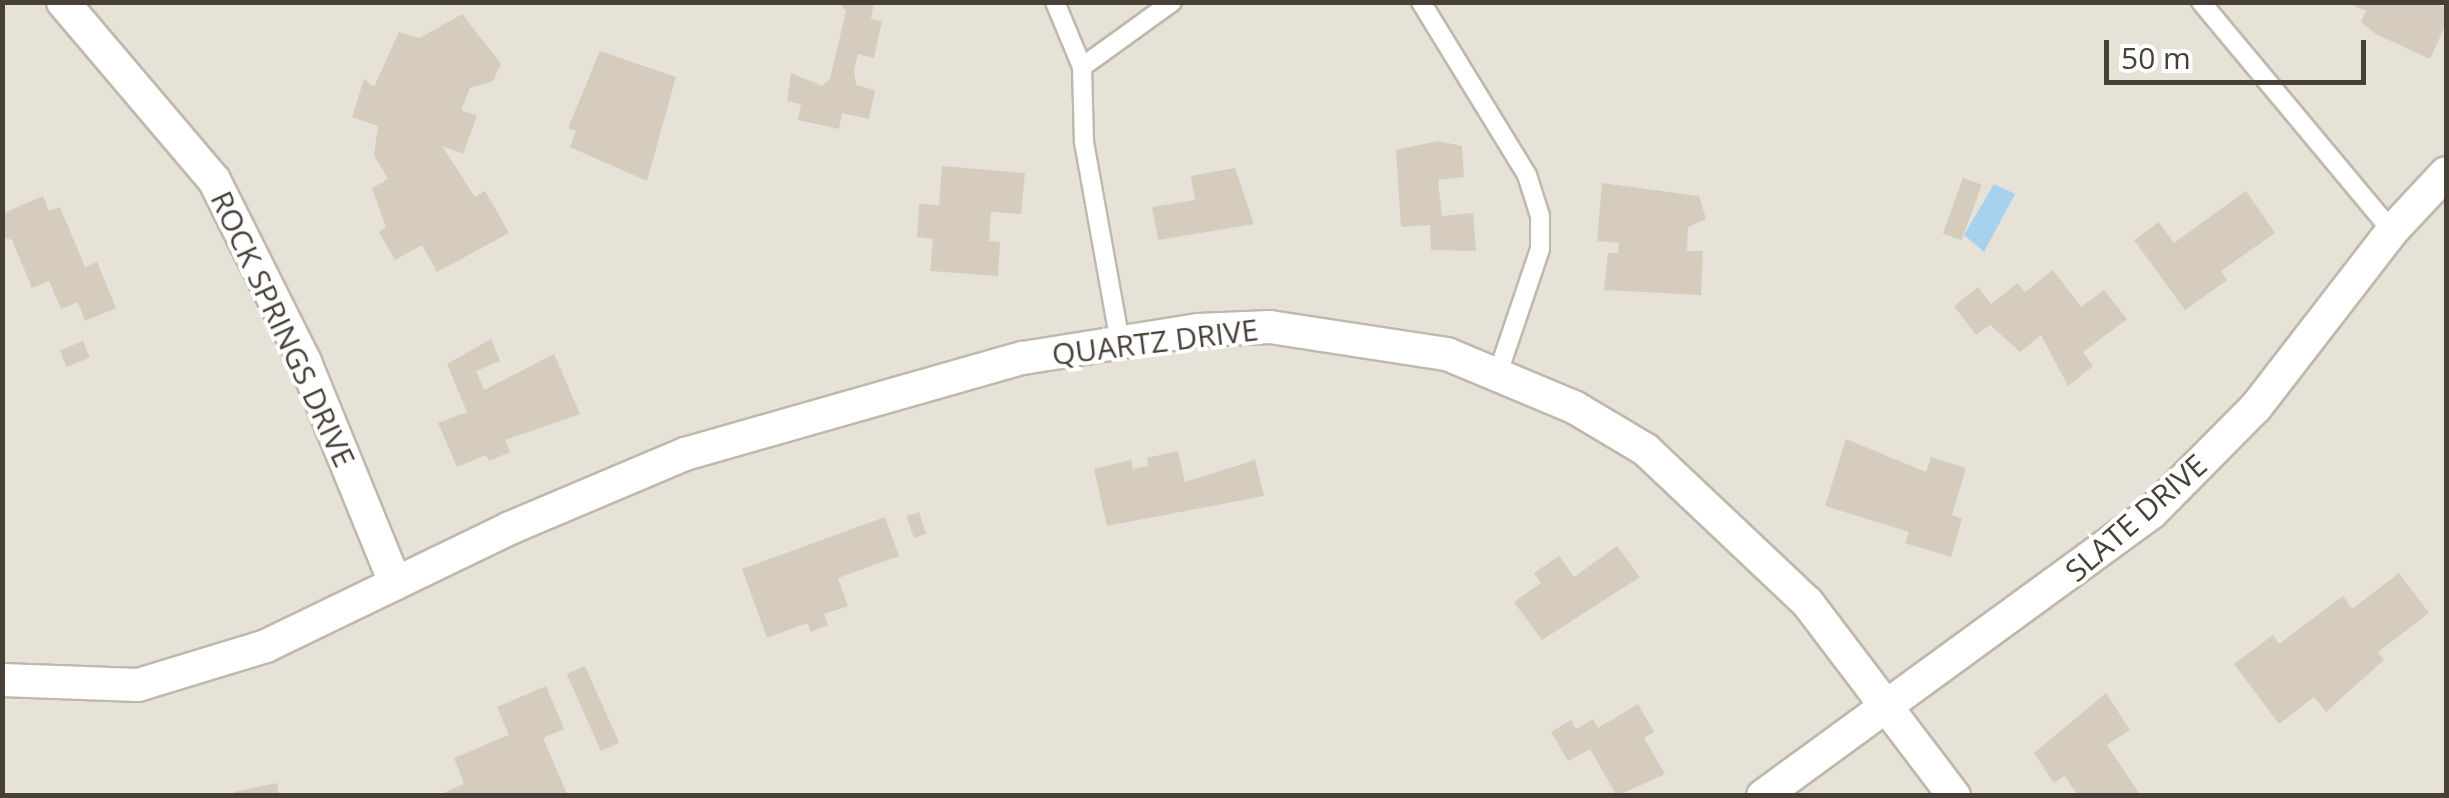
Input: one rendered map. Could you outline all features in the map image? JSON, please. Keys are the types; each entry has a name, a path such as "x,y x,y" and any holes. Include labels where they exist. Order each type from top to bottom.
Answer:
{"street":[{"name":"ROCK SPRINGS DRIVE","path":"63,2 214,180 305,362 395,584"},
{"name":"SLATE DRIVE","path":"1763,796 1890,710 2151,513 2256,407 2392,231 2446,174"},
{"name":"QUARTZ DRIVE","path":"2,680 138,685 266,646 685,454 894,390 1120,342 1270,327 1361,335 1498,374 1646,450 1752,543 1890,710 1954,796"}],"lane":[{"path":"1055,2 1082,67 1084,142 1120,342"},
{"path":"1082,67 1172,2"},
{"path":"1421,2 1527,175 1540,216 1540,249 1498,374"},
{"path":"2201,2 2392,231"}],"shaded area":[{"path":"3,3 2446,3 2446,795 3,795"}],"water":[{"path":"1994,184 2015,194 1984,252 1964,235"}],"building":[{"path":"838,2 874,2 871,19 882,21 874,58 858,54 854,69 856,85 875,90 869,119 842,113 839,129 798,120 801,104 787,101 791,73 822,86 830,79 846,11"},
{"path":"2346,2 2434,2 2446,8 2446,24 2430,59 2376,34 2361,22 2366,11"},
{"path":"462,14 501,64 493,81 470,88 461,110 477,116 463,154 442,146 475,197 485,191 509,233 437,272 422,245 395,260 379,232 386,227 372,188 388,179 374,155 378,126 352,117 364,79 374,87 399,32 420,38"},
{"path":"600,51 676,77 647,181 570,147 576,131 568,128"},
{"path":"1438,141 1462,146 1464,177 1438,180 1442,216 1473,213 1476,251 1431,250 1430,225 1401,227 1396,150"},
{"path":"942,166 1025,173 1021,214 991,212 989,241 1000,242 998,276 930,271 933,239 917,237 919,204 939,205"},
{"path":"1235,168 1254,224 1158,240 1152,207 1195,200 1191,176"},
{"path":"1963,178 1982,185 1962,240 1943,233"},
{"path":"1602,183 1699,196 1706,219 1688,227 1687,251 1703,251 1701,295 1604,290 1608,253 1618,253 1619,243 1597,241"},
{"path":"2246,191 2275,233 2221,271 2227,280 2185,310 2134,240 2159,222 2174,243"},
{"path":"43,196 49,211 60,207 85,267 97,262 116,308 85,321 78,302 61,309 49,281 32,288 12,240 2,237 2,214"},
{"path":"2053,270 2081,307 2104,290 2127,319 2083,352 2093,366 2068,386 2041,335 2020,352 1990,325 1976,335 1954,306 1978,287 1991,304 2018,283 2025,292"},
{"path":"491,339 500,361 476,371 484,390 554,354 580,414 505,440 510,452 489,461 486,455 457,467 438,423 467,412 447,364"},
{"path":"83,341 90,358 67,367 60,350"},
{"path":"1846,439 1926,472 1931,457 1966,468 1952,515 1962,519 1951,557 1905,543 1909,532 1825,506"},
{"path":"1178,451 1185,482 1255,460 1264,496 1107,526 1094,469 1131,460 1133,469 1148,466 1147,458"},
{"path":"919,512 926,534 914,538 907,516"},
{"path":"885,517 899,556 838,578 848,606 824,614 828,625 811,632 807,623 767,638 742,569"},
{"path":"1617,546 1640,577 1542,640 1514,602 1541,583 1534,573 1559,556 1574,577"},
{"path":"2399,573 2429,613 2378,652 2384,660 2326,712 2314,697 2279,724 2234,664 2273,635 2279,644 2343,596 2352,609"},
{"path":"585,666 619,743 601,751 567,674"},
{"path":"546,686 564,729 543,738 568,796 436,796 464,784 454,758 509,735 497,707"},
{"path":"2106,693 2130,730 2107,745 2141,796 2078,796 2065,776 2054,783 2034,753"},
{"path":"1638,704 1654,732 1644,738 1665,774 1617,796 1590,749 1568,761 1551,732 1571,720 1576,729 1593,719 1598,728"},
{"path":"277,783 279,796 235,796 234,792"}]}
